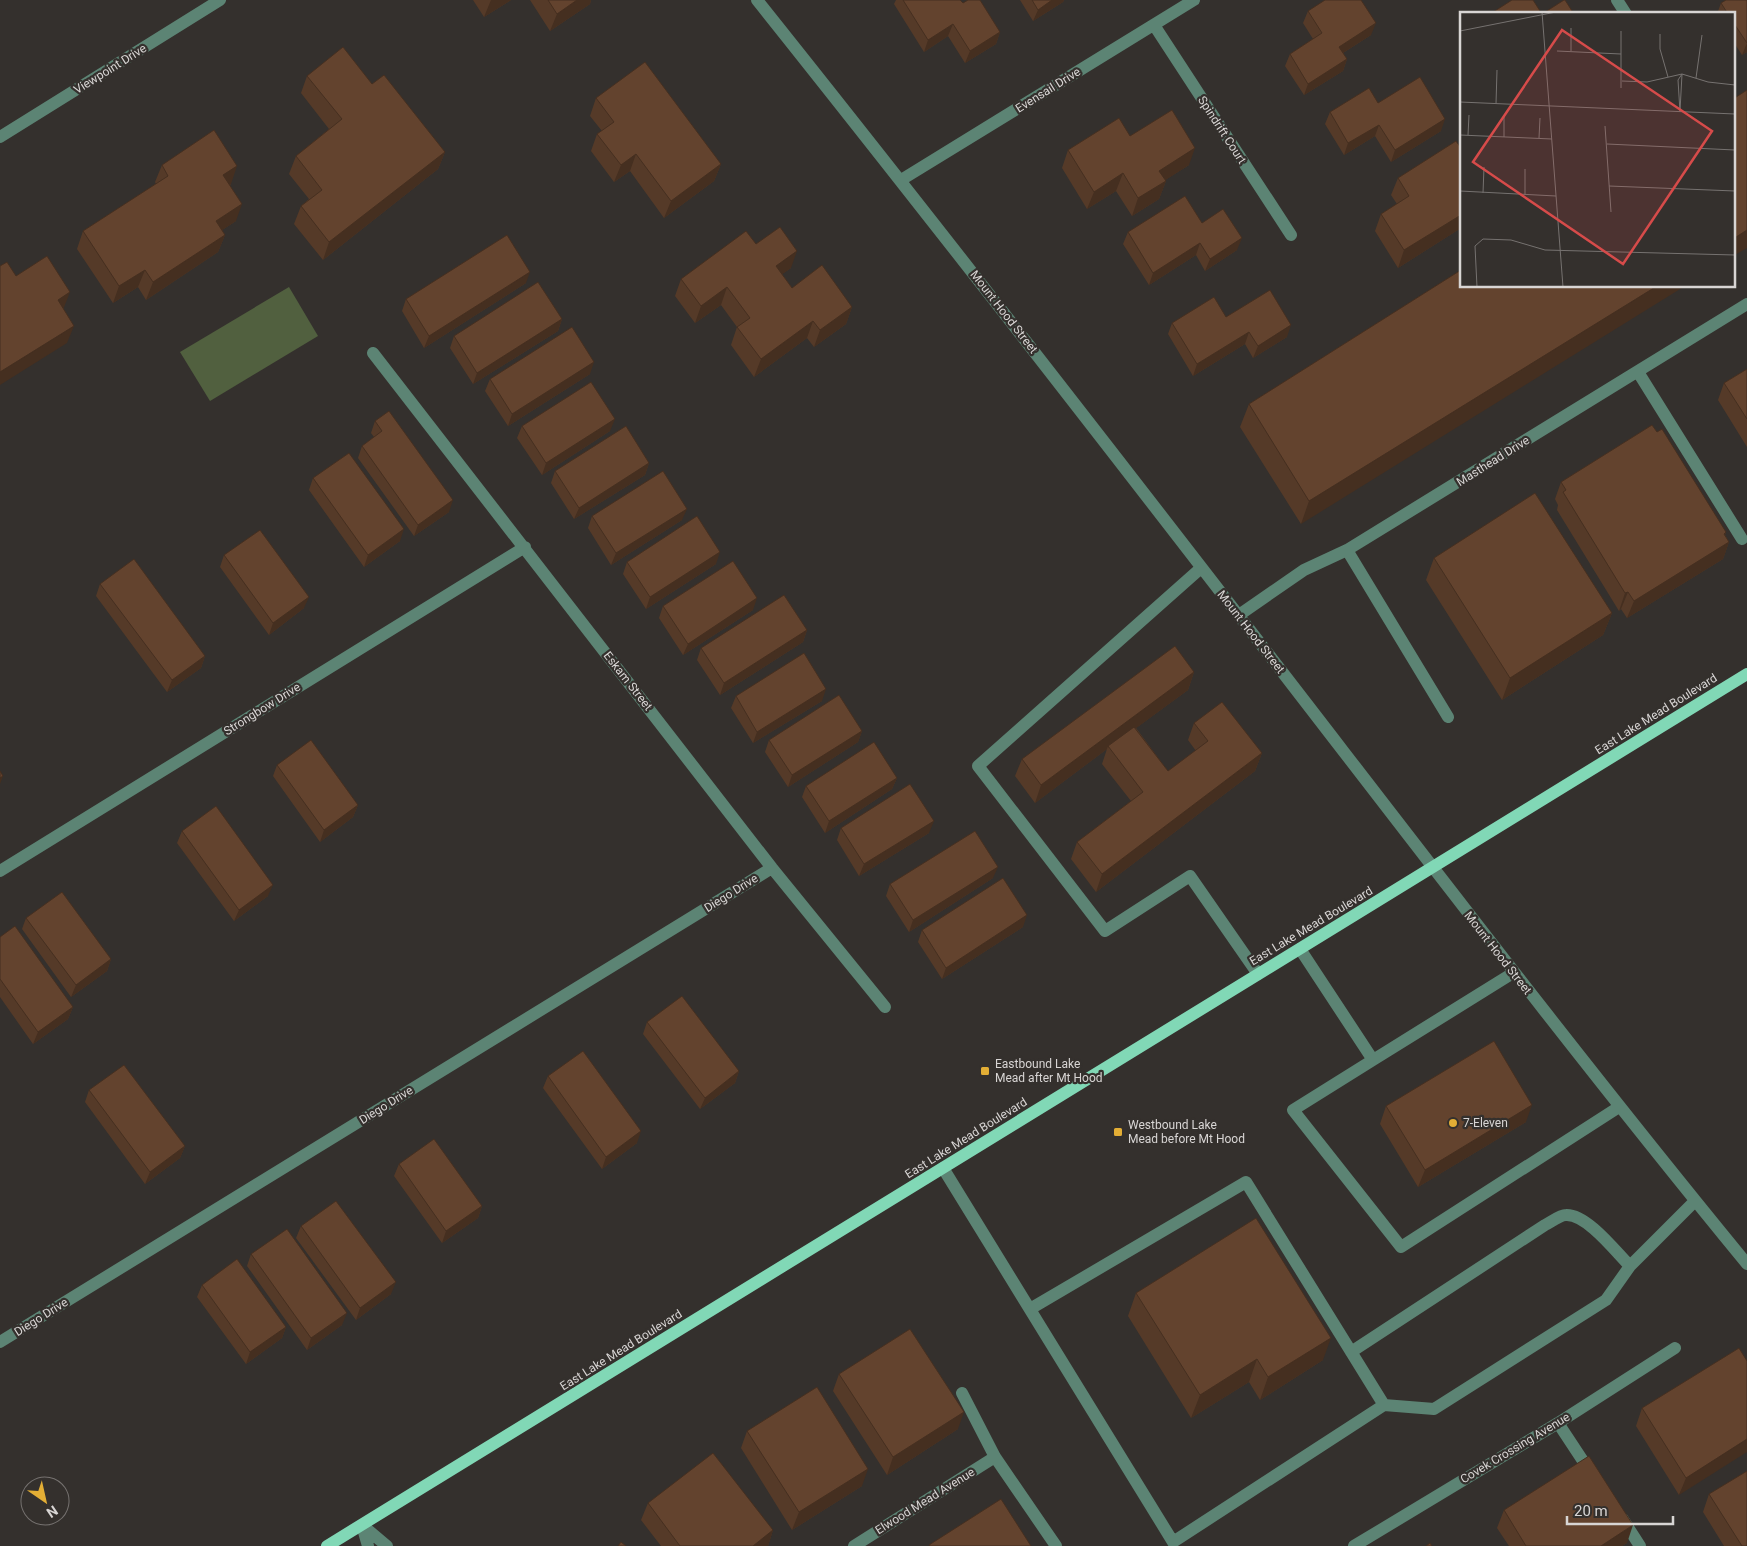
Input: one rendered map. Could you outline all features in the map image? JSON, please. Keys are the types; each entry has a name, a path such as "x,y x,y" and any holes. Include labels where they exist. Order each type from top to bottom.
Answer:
{"main road":[{"name":"East Lake Mead Boulevard","path":"327,1546 1747,674"}],"street":[{"name":"Viewpoint Drive","path":"0,137 220,0"},
{"name":"Mount Hood Street","path":"757,0 901,180 1514,973 1619,1107 1747,1264"},
{"name":"Evensail Drive","path":"901,180 1194,0"},
{"path":"1617,0 1625,12"},
{"name":"Spindrift Court","path":"1154,24 1290,234"},
{"name":"Masthead Drive","path":"1239,616 1304,570 1347,550 1747,304"},
{"name":"Eskam Street","path":"373,353 772,868 884,1006"},
{"path":"1638,372 1742,539"},
{"name":"Strongbow Drive","path":"0,870 525,547"},
{"path":"1347,550 1448,717"},
{"path":"1201,568 978,766 1104,931 1190,876 1258,974"},
{"name":"Diego Drive","path":"0,1342 772,868"},
{"path":"1300,949 1373,1060"},
{"path":"1514,973 1293,1110 1401,1248 1619,1107"},
{"path":"943,1168 1173,1542 1384,1405 1434,1409 1606,1300 1630,1266 1695,1201"},
{"path":"1030,1309 1246,1182 1384,1405"},
{"path":"1350,1352 1545,1225 1565,1215 1578,1217 1587,1223 1630,1266"},
{"name":"Covek Crossing Avenue","path":"1354,1546 1558,1423 1675,1348"},
{"path":"962,1393 995,1457 1056,1546"},
{"path":"1558,1423 1596,1480"},
{"name":"Elwood Mead Avenue","path":"854,1546 995,1457"},
{"path":"1613,1505 1640,1546"},
{"path":"362,1525 368,1546"},
{"path":"362,1525 387,1546"}],"green space":[{"path":"289,287 318,336 210,401 180,352"}],"building":[{"path":"548,0 577,0 557,14"},
{"path":"903,0 960,0 963,3 968,0 980,0 1000,32 970,51 953,24 928,40"},
{"path":"1032,0 1052,0 1038,10"},
{"path":"1325,0 1361,0 1376,23 1339,47 1347,59 1308,84 1290,54 1322,33 1308,11"},
{"path":"1512,0 1533,0 1541,12 1493,12"},
{"path":"1565,0 1573,12 1545,12"},
{"path":"1726,0 1747,0 1747,43 1734,24 1734,12 1727,12 1721,3"},
{"path":"343,47 372,84 384,75 445,152 329,242 301,206 322,190 296,156 342,119 307,76"},
{"path":"645,62 721,164 671,201 636,154 621,165 597,134 614,122 596,98"},
{"path":"1420,77 1445,119 1395,150 1379,125 1348,143 1330,112 1369,88 1378,103"},
{"path":"1747,90 1747,230 1734,238 1734,98"},
{"path":"1172,110 1195,148 1159,171 1166,181 1138,198 1123,173 1094,192 1068,150 1119,118 1130,136"},
{"path":"214,130 237,166 223,175 242,204 216,221 225,235 153,282 145,270 119,286 83,231 168,176 162,165"},
{"path":"1456,141 1460,147 1460,216 1404,250 1381,214 1409,196 1398,178"},
{"path":"1185,196 1202,223 1223,209 1242,238 1210,259 1200,243 1153,273 1128,232"},
{"path":"780,227 797,251 776,266 792,288 822,265 852,307 820,330 813,321 761,359 737,327 750,318 727,287 701,306 681,279 746,231 756,244"},
{"path":"507,235 530,272 429,336 406,299"},
{"path":"47,256 70,292 58,300 74,326 0,372 0,266 7,262 16,276"},
{"path":"1460,271 1460,288 1654,288 1309,501 1249,404"},
{"path":"538,282 562,319 477,373 454,336"},
{"path":"1270,290 1291,325 1258,346 1249,332 1197,364 1172,323 1214,297 1226,317"},
{"path":"572,327 594,362 512,414 490,379"},
{"path":"1747,369 1747,419 1724,383"},
{"path":"591,382 615,419 546,463 522,426"},
{"path":"389,411 453,500 418,525 362,446 382,431 375,421"},
{"path":"1652,425 1657,432 1662,429 1726,532 1724,534 1729,542 1634,601 1628,592 1625,593 1563,492 1566,490 1561,482"},
{"path":"626,426 649,463 579,508 555,471"},
{"path":"349,453 404,529 368,555 313,478"},
{"path":"663,471 687,509 616,553 592,516"},
{"path":"1535,493 1612,613 1510,678 1434,558"},
{"path":"697,516 720,552 650,597 627,562"},
{"path":"260,530 309,597 273,623 224,555"},
{"path":"134,559 205,656 172,680 100,584"},
{"path":"733,561 757,598 688,644 663,606"},
{"path":"784,595 807,630 724,683 701,648"},
{"path":"1175,646 1194,672 1041,785 1022,759"},
{"path":"804,653 826,689 757,732 736,696"},
{"path":"839,695 862,731 792,775 769,740"},
{"path":"1222,702 1262,753 1102,874 1077,842 1143,792 1108,746 1134,727 1168,771 1208,741 1194,723"},
{"path":"311,740 358,805 324,830 277,765"},
{"path":"874,742 897,778 829,821 806,786"},
{"path":"910,784 934,821 864,864 841,828"},
{"path":"216,806 273,885 239,910 182,831"},
{"path":"975,831 998,867 913,920 890,884"},
{"path":"1003,878 1027,915 946,968 922,930"},
{"path":"62,892 111,959 76,985 26,918"},
{"path":"15,926 73,1007 38,1032 0,979 0,937"},
{"path":"682,996 739,1071 705,1098 647,1022"},
{"name":"7-Eleven","path":"1494,1041 1532,1105 1425,1170 1386,1106"},
{"path":"583,1051 641,1131 606,1157 548,1076"},
{"path":"124,1065 185,1146 150,1172 89,1090"},
{"path":"434,1139 482,1206 446,1231 399,1164"},
{"path":"336,1201 396,1282 360,1308 301,1226"},
{"path":"1256,1218 1331,1338 1268,1377 1257,1359 1200,1395 1136,1293"},
{"path":"287,1229 347,1313 311,1338 251,1254"},
{"path":"237,1259 286,1327 250,1352 202,1285"},
{"path":"910,1329 964,1412 893,1457 839,1374"},
{"path":"1739,1348 1747,1361 1747,1439 1686,1478 1642,1408"},
{"path":"817,1387 868,1469 799,1512 747,1431"},
{"path":"713,1453 773,1530 753,1546 680,1546 648,1503"},
{"path":"1589,1456 1633,1525 1601,1546 1526,1546 1504,1510"},
{"path":"1747,1471 1747,1546 1742,1546 1709,1494"},
{"path":"1001,1499 1031,1546 929,1545"},
{"path":"621,1542 626,1546 618,1546"}],"place":[{"name":"Eastbound Lake Mead after Mt Hood","path":"985,1071"},
{"name":"7-Eleven","path":"1453,1123"},
{"name":"Westbound Lake Mead before Mt Hood","path":"1118,1132"}]}
